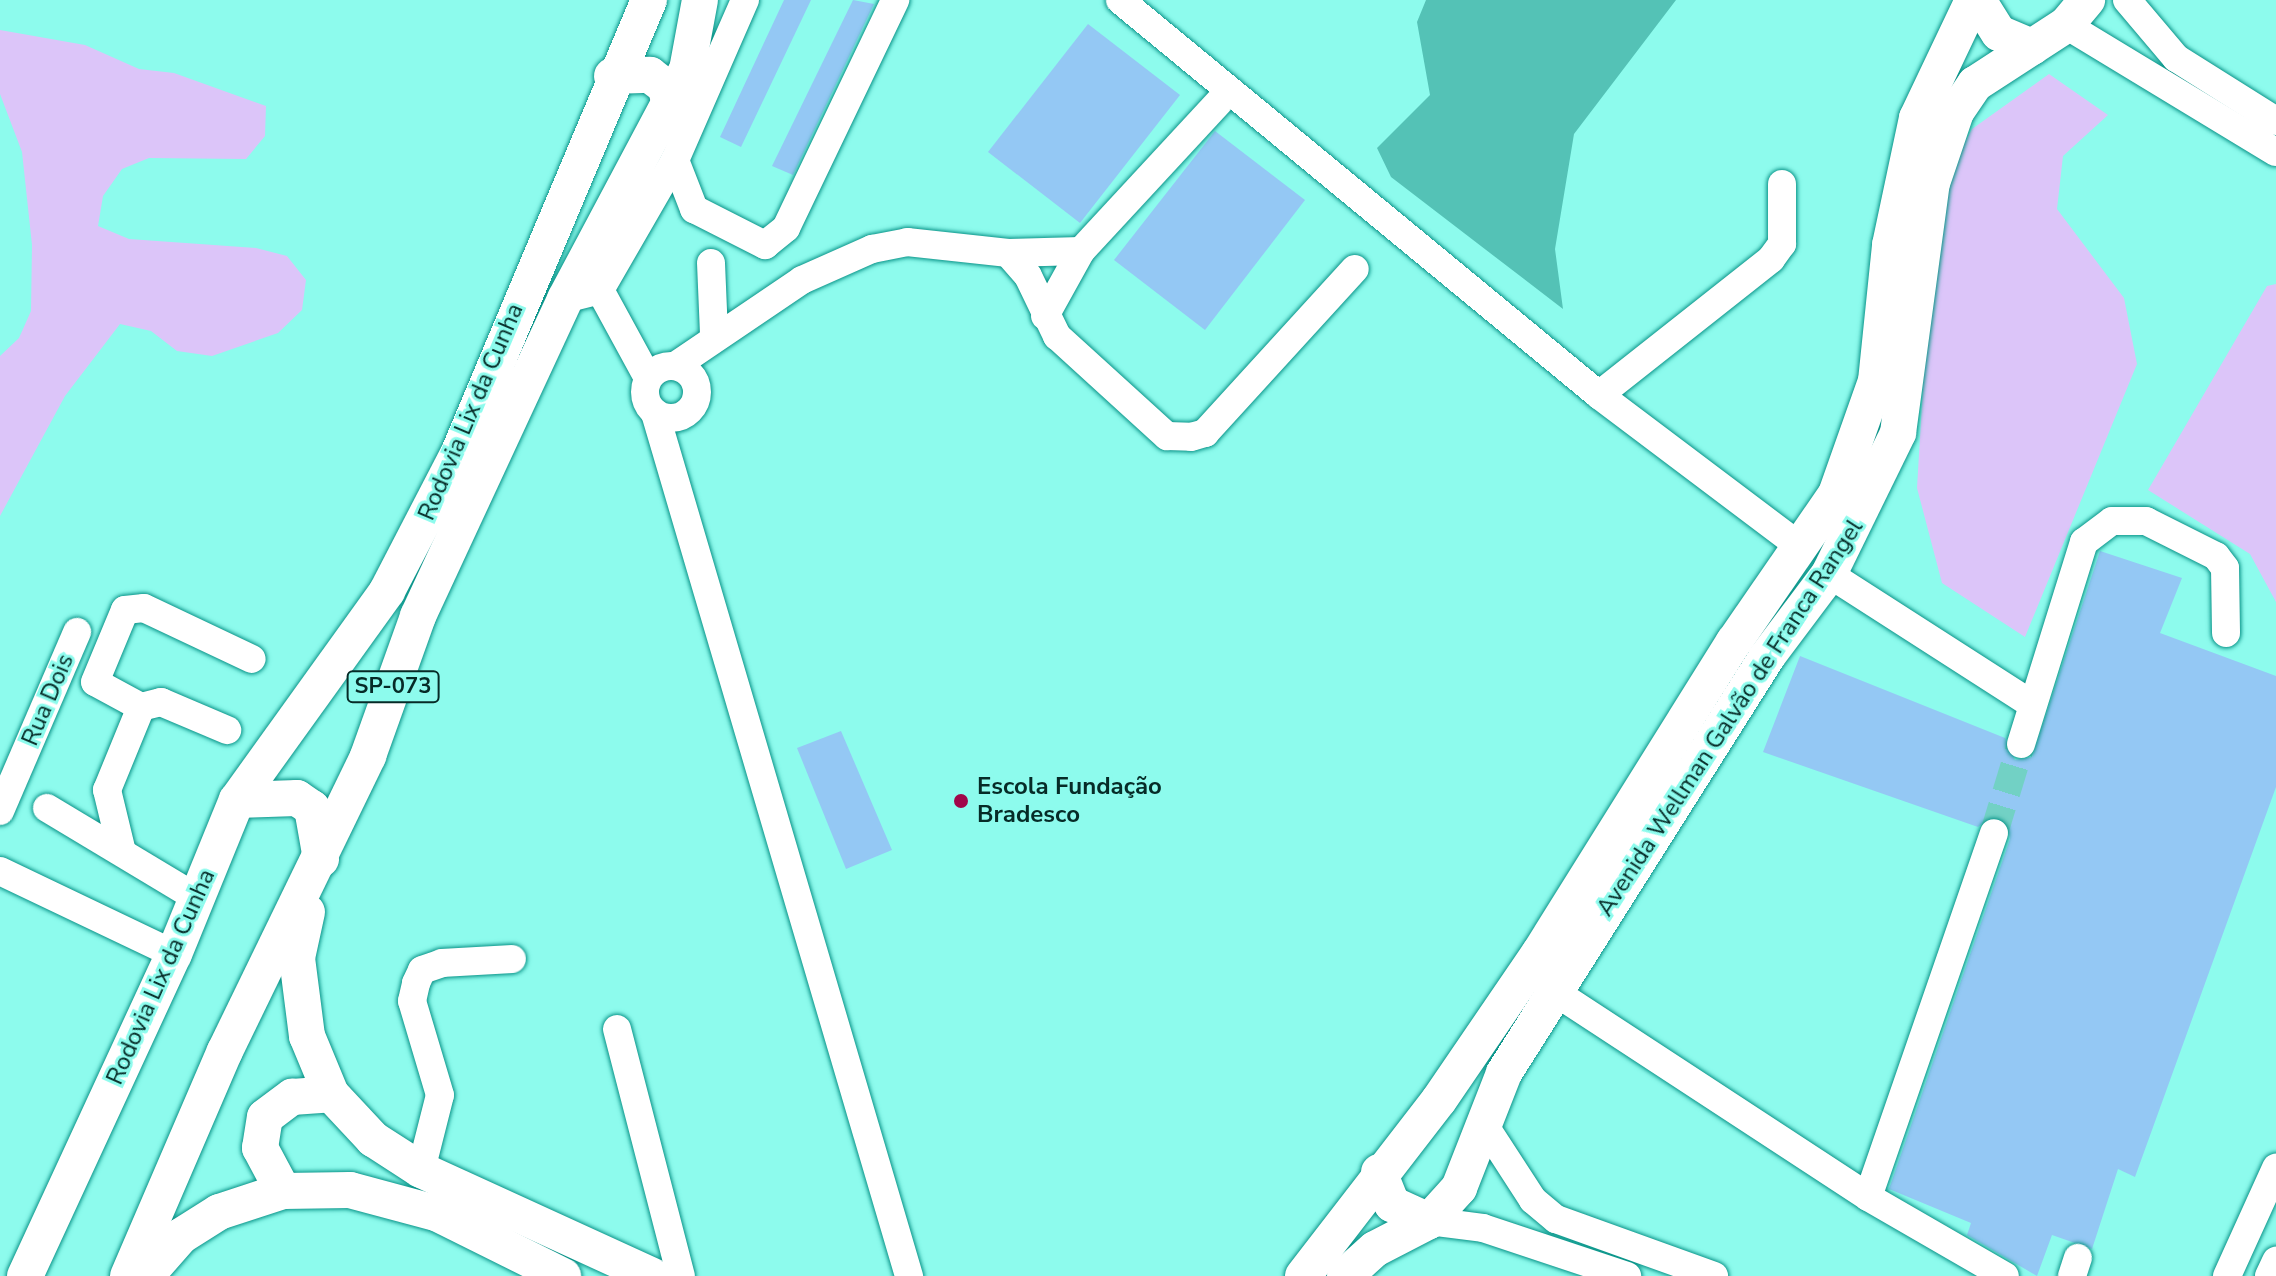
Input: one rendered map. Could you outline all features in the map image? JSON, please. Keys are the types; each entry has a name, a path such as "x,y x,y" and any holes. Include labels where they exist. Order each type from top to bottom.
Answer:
{"main road":[{"name":"Rodovia Lix da Cunha","path":"25,1276 174,954 237,800 404,562 459,452 612,76 649,0"},
{"name":"Rodovia Lix da Cunha","path":"128,1276 225,1051 321,860 368,756 418,616 565,299 687,70 700,0"},
{"path":"1976,0 1999,33 2032,47"},
{"name":"Avenida Wellman Galvão de Franca Rangel","path":"1303,1276 1379,1172 1439,1100 1589,880 1734,642 1836,494 1865,427 1909,148 1976,0"},
{"name":"Avenida Wellman Galvão de Franca Rangel","path":"1345,1276 1375,1249 1429,1221 1472,1169 1504,1073 1766,658 1829,574 1898,433 1921,250 1948,130 1975,84 2032,47 2077,12"},
{"path":"612,76 650,75 666,87 669,103"},
{"path":"237,800 286,797 312,808 321,860 297,958 307,1036 331,1094 373,1139 421,1170 652,1276"},
{"path":"283,1191 260,1148 265,1117 292,1097 331,1094"},
{"path":"1439,1100 1466,1107 1485,1126"},
{"path":"1379,1172 1392,1204 1429,1221"},
{"path":"146,1276 181,1236 206,1220 283,1191 350,1190 397,1199 563,1276"}],"street":[{"path":"565,299 600,290 675,160 745,0"},
{"path":"675,160 694,209 750,243 778,241 895,0"},
{"path":"1120,0 1599,395 1801,547"},
{"path":"2127,0 2176,58 2276,121"},
{"path":"2077,12 2276,152"},
{"path":"1045,316 1081,251 1219,102"},
{"path":"1599,395 1771,259 1782,244 1782,184"},
{"path":"614,208 624,246"},
{"path":"648,378 675,366 714,335 802,280 872,249 907,242 1008,253 1081,251"},
{"path":"1008,253 1028,276 1057,336 1167,436 1191,437 1205,433 1355,269"},
{"path":"711,263 714,335"},
{"path":"600,290 648,378 645,399 655,413 909,1276"},
{"path":"655,413 673,419 696,402 692,375 675,366"},
{"path":"2021,744 2084,542 2112,521 2146,521 2216,556 2225,568 2226,633"},
{"path":"1829,574 2033,705"},
{"path":"227,730 161,702 141,707 95,682 125,610 134,606 252,659"},
{"name":"Rua Dois","path":"0,811 77,632"},
{"path":"122,852 107,790 141,707"},
{"path":"47,808 197,898"},
{"path":"1868,1197 1994,833"},
{"path":"0,871 174,954"},
{"path":"421,1170 440,1095 412,1001 416,983 422,970 442,963 512,959"},
{"path":"1555,992 1868,1197 2005,1276"},
{"path":"617,1029 681,1276"},
{"path":"1485,1126 1533,1200 1556,1219 1714,1276"},
{"path":"2227,1276 2275,1172"},
{"path":"1429,1221 1483,1228 1627,1276"},
{"path":"2269,1276 2276,1261"}],"shaded area":[{"path":"0,30 85,45 139,69 174,73 266,106 265,136 246,159 149,158 122,169 103,196 98,226 129,239 256,248 287,256 306,280 302,310 278,333 212,356 177,351 151,331 120,324 65,396 0,516 0,356 19,338 31,311 32,245 22,152 0,94"},
{"path":"2049,74 2108,115 2063,156 2057,209 2124,298 2137,364 2025,637 1942,583 1917,488 1934,200 1972,129"},
{"path":"2276,284 2276,602 2250,554 2148,490 2267,286"}],"water":[{"path":"1426,0 1676,0 1574,134 1555,249 1563,309 1391,177 1377,148 1430,95 1417,22"}],"building":[{"path":"784,0 811,0 741,147 720,137"},
{"path":"853,0 874,4 793,175 772,166"},
{"path":"1088,24 1180,95 1080,223 988,152"},
{"path":"1215,131 1305,200 1205,330 1114,260"},
{"path":"2100,551 2182,578 2160,633 2276,676 2276,787 2135,1177 2118,1169 2092,1249 2052,1235 2037,1276 1967,1235 1971,1223 1889,1189 2010,839 2007,823 1992,816 1978,827 1763,752 1800,656 2005,738 2015,760 2032,757"},
{"path":"841,731 892,850 846,869 797,748"}],"tunnel":[{"path":"1994,833 2021,744"}],"place":[{"name":"Escola Fundação Bradesco","path":"961,801"}]}
